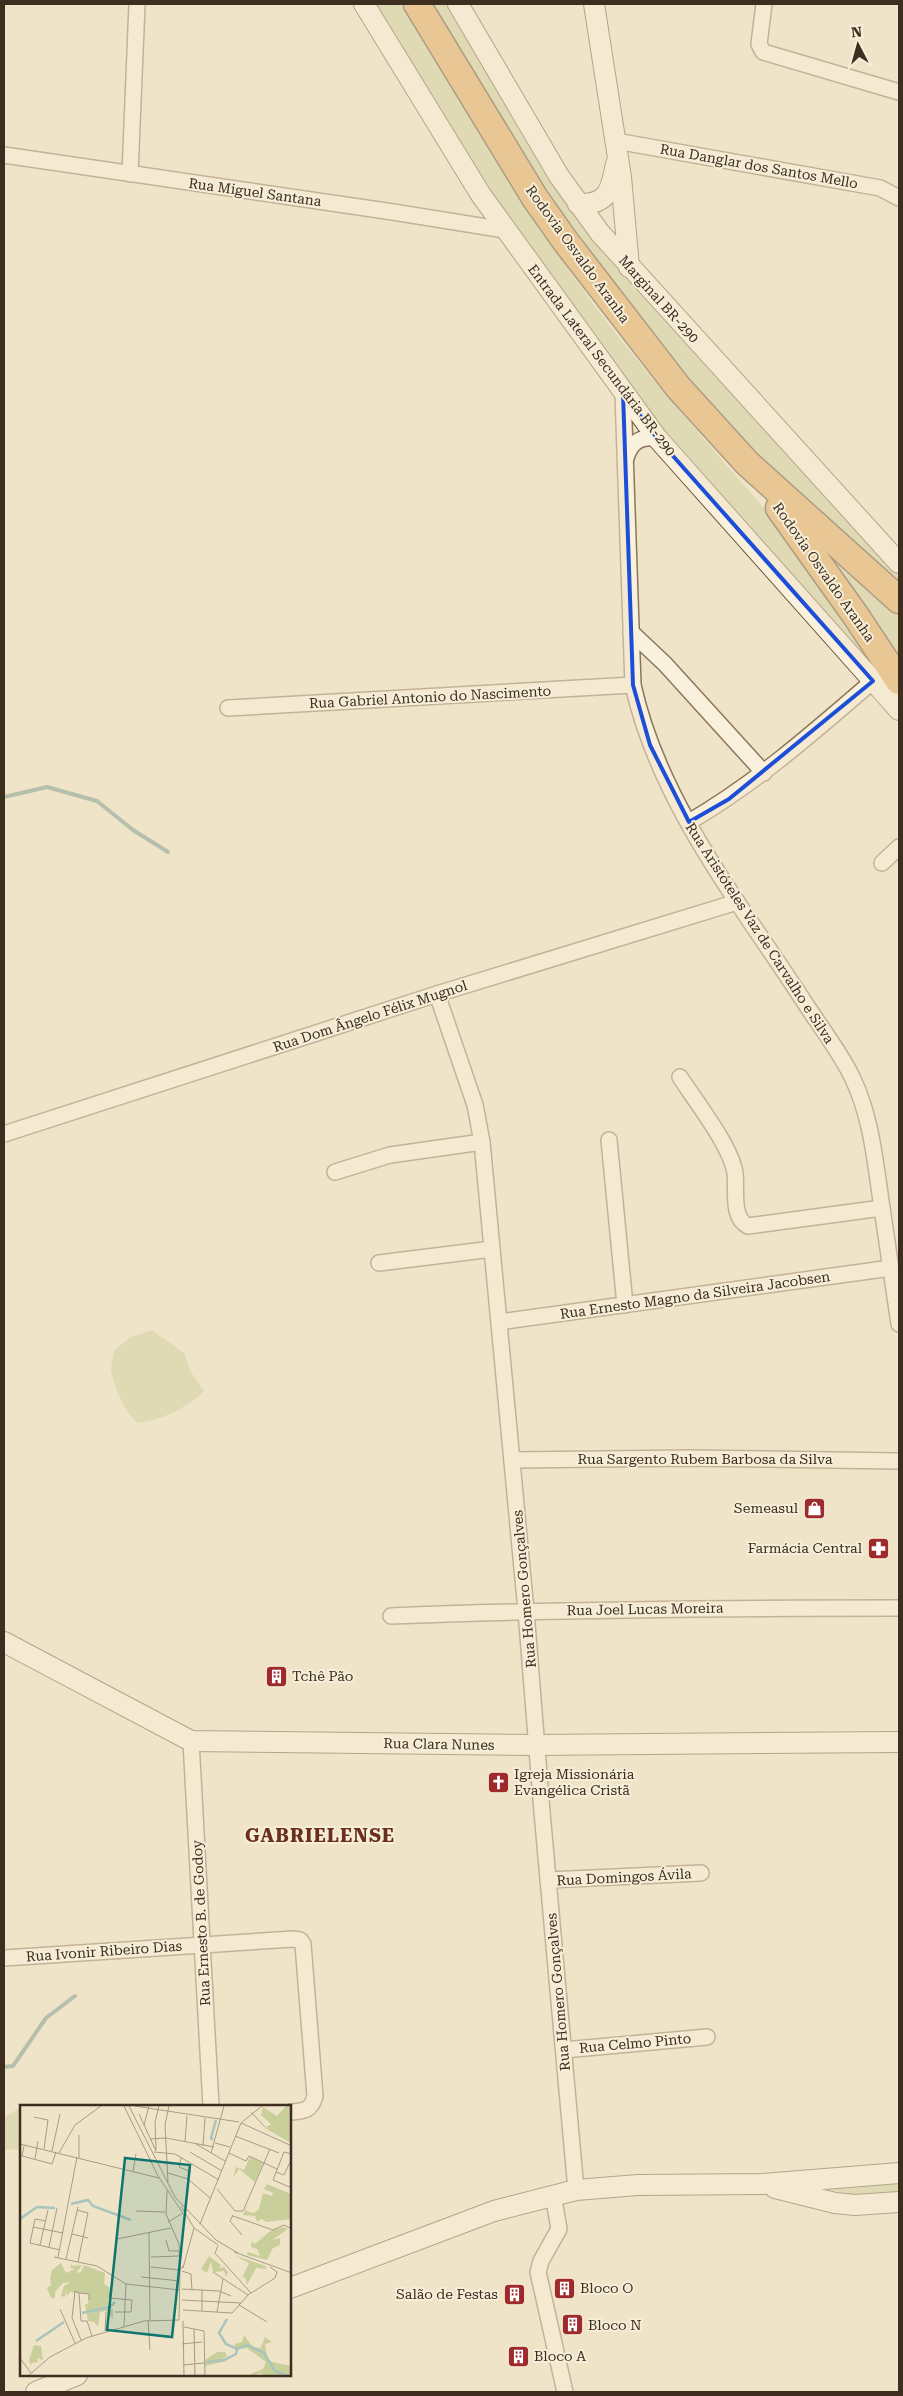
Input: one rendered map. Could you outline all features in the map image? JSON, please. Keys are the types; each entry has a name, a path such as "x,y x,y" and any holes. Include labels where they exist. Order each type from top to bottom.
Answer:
{"highway":[{"name":"Rodovia Osvaldo Aranha","path":"417,4 535,198 560,234 678,387 746,463 856,616 899,682"},
{"name":"Rodovia Osvaldo Aranha","path":"746,463 899,600"}],"main road":[{"name":"Entrada Lateral Secundária BR-290","path":"364,4 480,195 657,438 899,710"},
{"name":"Marginal BR-290","path":"458,4 578,204 629,267 899,564"},
{"path":"594,4 617,148 629,267"},
{"path":"578,204 595,203 607,194 613,178 617,148"},
{"name":"Rua Clara Nunes","path":"4,1642 192,1741 538,1745 899,1742"},
{"path":"291,2288 494,2211 553,2194 576,2190 638,2185 760,2184 899,2173"},
{"path":"760,2184 835,2203 899,2202"},
{"path":"36,2392 75,2376"}],"street":[{"path":"130,174 136,4"},
{"path":"764,4 759,44 763,52 899,92"},
{"name":"Rua Danglar dos Santos Mello","path":"617,148 880,188 899,198"},
{"name":"Rua Miguel Santana","path":"4,156 422,216 505,230"},
{"name":"Rua Aristóteles Vaz de Carvalho e Silva","path":"624,393 633,685 650,745 689,822 737,902 771,950 852,1077 864,1104 899,1324"},
{"path":"626,458 634,442 647,437 657,438"},
{"path":"631,632 665,664 764,773"},
{"path":"689,822 729,799 764,773 873,681"},
{"name":"Rua Gabriel Antonio do Nascimento","path":"228,708 633,685"},
{"path":"882,863 899,847"},
{"name":"Rua Dom Ângelo Félix Mugnol","path":"4,1134 437,994 737,902"},
{"name":"Rua Homero Gonçalves","path":"437,994 475,1105 482,1142 526,1611 576,2190"},
{"path":"680,1077 730,1156 735,1172 739,1220 748,1226 882,1208"},
{"path":"610,1140 625,1304"},
{"path":"335,1172 390,1155 482,1142"},
{"path":"379,1263 492,1249"},
{"name":"Rua Ernesto Magno da Silveira Jacobsen","path":"499,1322 890,1268"},
{"name":"Rua Sargento Rubem Barbosa da Silva","path":"512,1460 691,1458 899,1460"},
{"name":"Rua Joel Lucas Moreira","path":"391,1616 691,1608 899,1608"},
{"name":"Rua Ernesto B. de Godoy","path":"192,1741 211,2105"},
{"name":"Rua Domingos Ávila","path":"548,1880 701,1873"},
{"name":"Rua Ivonir Ribeiro Dias","path":"4,1958 202,1943 300,1940 303,1944 315,2082 312,2106 308,2110 291,2112"},
{"name":"Rua Celmo Pinto","path":"564,2050 707,2038"},
{"path":"553,2194 559,2229 541,2261 538,2272 565,2392"}],"highlighted area":[{"path":"623,393 657,438 873,681 729,799 689,822 650,745 633,685"}],"green space":[{"path":"374,4 403,4 506,176 573,276 659,387 812,566 899,693 899,702 632,398 520,242"},
{"path":"431,4 447,4 594,237 632,285 885,563 899,576 899,590 785,488 666,351 569,225"},
{"path":"806,524 899,604 899,660"},
{"path":"152,1330 184,1353 191,1372 204,1391 190,1403 174,1412 138,1423 125,1407 117,1391 112,1376 112,1363 114,1350 131,1337"},
{"path":"20,2108 20,2150 4,2149 4,2118"},
{"path":"899,2180 899,2194 855,2197 818,2185"}],"waterway":[{"path":"4,797 47,787 97,801 133,830 168,852"},
{"path":"4,2067 13,2066 46,2018 75,1996"}],"place":[{"name":"Semeasul","path":"814,1508"},
{"name":"Farmácia Central","path":"878,1548"},
{"name":"Tchê Pão","path":"276,1676"},
{"name":"Igreja Missionária Evangélica Cristã","path":"498,1782"},
{"name":"Bloco O","path":"564,2288"},
{"name":"Salão de Festas","path":"514,2294"},
{"name":"Bloco N","path":"572,2325"},
{"name":"Bloco A","path":"518,2356"}],"district":[{"name":"GABRIELENSE","path":"320,1835"}]}
